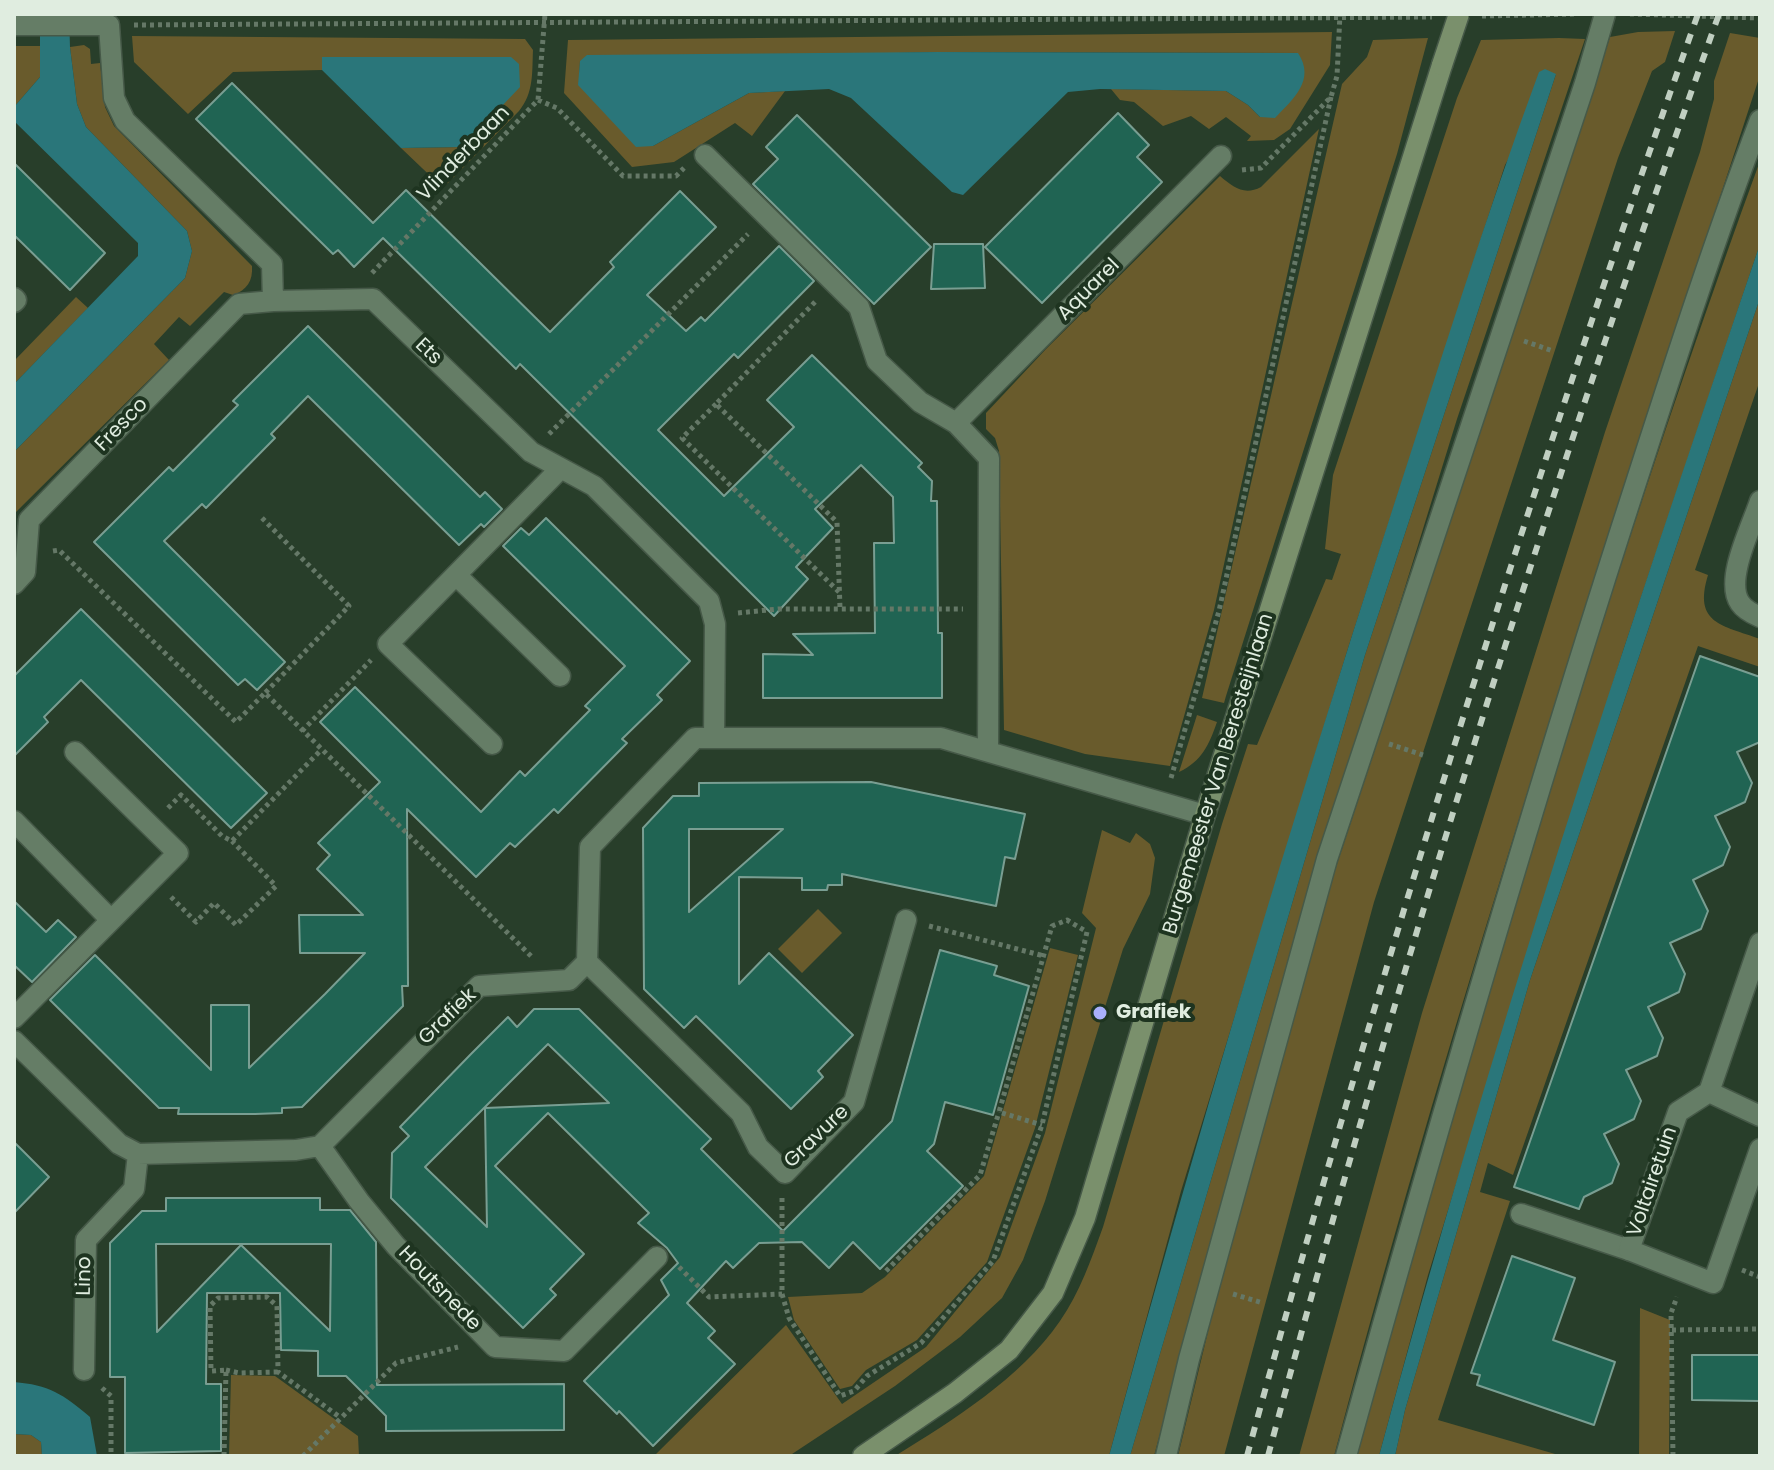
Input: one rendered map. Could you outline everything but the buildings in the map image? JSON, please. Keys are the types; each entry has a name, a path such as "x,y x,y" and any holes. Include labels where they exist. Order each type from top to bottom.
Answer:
{"main road":[{"name":"Burgemeester Van Beresteijnlaan","path":"863,1456 955,1393 1009,1350 1053,1293 1085,1218 1205,815 1459,14"}],"street":[{"path":"1166,1456 1189,1359 1327,859 1585,83 1605,14"},
{"path":"20,26 109,25 114,98 125,121 272,264 273,301 373,299"},
{"path":"1346,1456 1545,766 1668,386 1760,120"},
{"path":"705,155 859,307 877,361 920,402 956,423 989,458 988,751"},
{"name":"Aquarel","path":"956,423 1221,156"},
{"name":"Ets","path":"373,299 531,452 594,486 709,601 714,613"},
{"name":"Fresco","path":"14,584 25,572 29,520 239,304 273,301"},
{"path":"492,744 388,644 560,469"},
{"path":"1760,501 1734,576 1740,605 1760,617"},
{"path":"456,575 560,676"},
{"path":"714,613 714,737"},
{"path":"587,962 590,847 695,738 941,738 1205,815"},
{"path":"14,1018 178,853 75,752"},
{"path":"14,821 111,920"},
{"name":"Gravure","path":"587,962 741,1113 758,1147 785,1173 854,1102 906,920"},
{"path":"1760,943 1709,1092 1760,1116"},
{"name":"Grafiek","path":"320,1146 479,986 569,980 587,962"},
{"path":"18,1054 119,1144 138,1154 296,1150 320,1146"},
{"name":"Voltairetuin","path":"1709,1092 1678,1112 1629,1250 1713,1283 1760,1149"},
{"name":"Houtsnede","path":"320,1146 396,1246 495,1347 564,1351 657,1257"},
{"name":"Lino","path":"84,1370 86,1240 134,1189 138,1154"},
{"path":"1521,1214 1629,1250"}],"path":[{"name":"Vlinderbaan","path":"373,299 370,275 538,100 545,14"},
{"path":"1621,14 1760,18"},
{"path":"109,25 1340,16 1337,76 1219,611 1164,802"},
{"path":"1221,156 1239,170 1261,168 1331,97"},
{"path":"538,100 557,108 623,176 676,176 693,160 705,155"},
{"path":"531,452 766,216"},
{"path":"834,282 682,438 840,593"},
{"path":"1516,338 1553,351"},
{"path":"716,404 837,522 840,608"},
{"path":"28,553 59,550 236,722 349,606 262,518"},
{"path":"714,613 840,608 988,611"},
{"path":"302,731 388,644"},
{"path":"265,693 556,980"},
{"path":"1385,743 1423,755"},
{"path":"232,841 321,750"},
{"path":"151,826 181,795 276,886 236,925 214,903 196,922 152,878"},
{"path":"906,920 1044,956"},
{"path":"785,1173 782,1190 782,1294 789,1318 840,1396 854,1391 867,1376 921,1343 993,1261 1042,1125 1087,932 1067,920 1052,926 980,1175 886,1271"},
{"path":"999,1112 1042,1125"},
{"path":"657,1257 662,1252 709,1297 782,1294"},
{"path":"1673,1456 1671,1313 1685,1274"},
{"path":"1229,1293 1263,1303"},
{"path":"278,1372 277,1306 267,1297 218,1298 210,1306 211,1371 278,1372 341,1418"},
{"path":"1672,1330 1760,1329"},
{"path":"303,1456 396,1363 487,1339"},
{"path":"84,1370 111,1396 111,1456"},
{"path":"224,1456 226,1370"}],"shaded area":[{"path":"1675,31 1665,62 1652,71 1618,158 1374,902 1224,1456 1178,1456 1225,1261 1332,879 1610,37 1638,32"},
{"path":"1332,32 1330,65 1290,129 1274,140 1247,141 1251,136 1226,117 1209,129 1191,116 1163,126 1134,102 1120,100 1111,89 1226,91 1260,117 1298,53 937,52 580,61 579,85 653,146 749,93 785,91 752,136 735,123 674,162 632,167 564,93 568,40"},
{"path":"1730,33 1760,38 1760,75 1483,935 1381,1282 1334,1456 1299,1456 1422,1013 1605,432 1700,152 1714,99 1714,81"},
{"path":"132,36 525,39 533,50 532,74 530,90 519,111 443,188 401,148 463,147 323,57 322,70 233,72 188,114 134,62"},
{"path":"1428,38 1397,154 1224,703 1202,698 1342,84 1367,57 1373,40"},
{"path":"1585,39 1457,419 1273,1014 1154,1456 1130,1456 1365,655 1556,74 1505,165 1349,645 1181,1191 1109,1456 895,1456 962,1413 1026,1362 1060,1321 1079,1287 1103,1227 1248,744 1257,745 1326,579 1332,580 1341,554 1325,549 1333,475 1457,98 1481,40"},
{"path":"84,45 90,49 91,64 100,63 105,107 114,126 252,266 251,276 242,290 233,295 224,292 190,326 179,317 154,344 169,360 14,514 14,452 185,278 192,251 187,231 86,127 77,104 70,47"},
{"path":"14,46 41,46 40,77 14,107"},
{"path":"1319,129 1214,610 1170,766 1085,754 1004,730 999,451 995,438 986,429 986,413 1220,176 1234,187 1255,190"},
{"path":"1760,161 1760,244 1624,648 1510,1010 1428,1275 1379,1456 1355,1456 1479,1023 1578,698 1684,375"},
{"path":"76,297 88,308 14,384 14,361"},
{"path":"1760,298 1760,380 1695,570 1708,575 1704,604 1714,620 1760,639 1760,667 1698,646 1513,1175 1488,1163 1480,1192 1510,1201 1438,1420 1562,1456 1395,1456 1405,1410 1530,980"},
{"path":"1197,715 1217,722 1204,752 1179,772"},
{"path":"1102,830 1130,843 1136,833 1150,844 1155,858 1150,894 1123,949 1045,1201 1023,1260 1002,1298 960,1337 895,1386 789,1456 654,1456 786,1325 842,1404 926,1347 1000,1257 1045,1133 1096,928 1082,913"},
{"path":"818,909 842,933 802,973 778,949"},
{"path":"1050,948 1078,955 1035,1128 987,1262 917,1340 866,1370 852,1386 840,1389 794,1320 788,1297 862,1293 885,1277 984,1176"},
{"path":"1640,1308 1670,1320 1669,1456 1639,1456"},
{"path":"231,1375 275,1376 358,1436 359,1456 229,1456"},
{"path":"14,1434 31,1435 41,1442 42,1456 14,1456"}],"water":[{"path":"40,14 69,14 77,104 86,127 187,231 192,251 185,278 14,452 14,384 138,256 138,243 14,121 14,107 40,77"},
{"path":"1298,53 1305,72 1300,88 1275,118 1260,117 1226,91 1100,89 1068,92 963,195 952,192 851,98 829,89 749,93 653,146 636,147 578,85 580,61 587,55"},
{"path":"322,57 511,57 519,64 520,87 463,147 401,148 322,70"},
{"path":"1545,69 1556,74 1365,655 1130,1456 1109,1456 1209,1101 1316,748 1481,237 1539,72"},
{"path":"1760,244 1760,298 1530,980 1405,1410 1395,1456 1379,1456 1466,1150 1559,847"},
{"path":"14,1382 55,1392 90,1417 97,1456 42,1456 41,1442 31,1435 14,1434"}],"railway":[{"path":"1247,1456 1350,1092 1459,730 1575,371 1698,14"},
{"path":"1268,1456 1369,1092 1478,730 1595,371 1719,14"}],"place":[{"name":"Grafiek","path":"1100,1013"}]}
